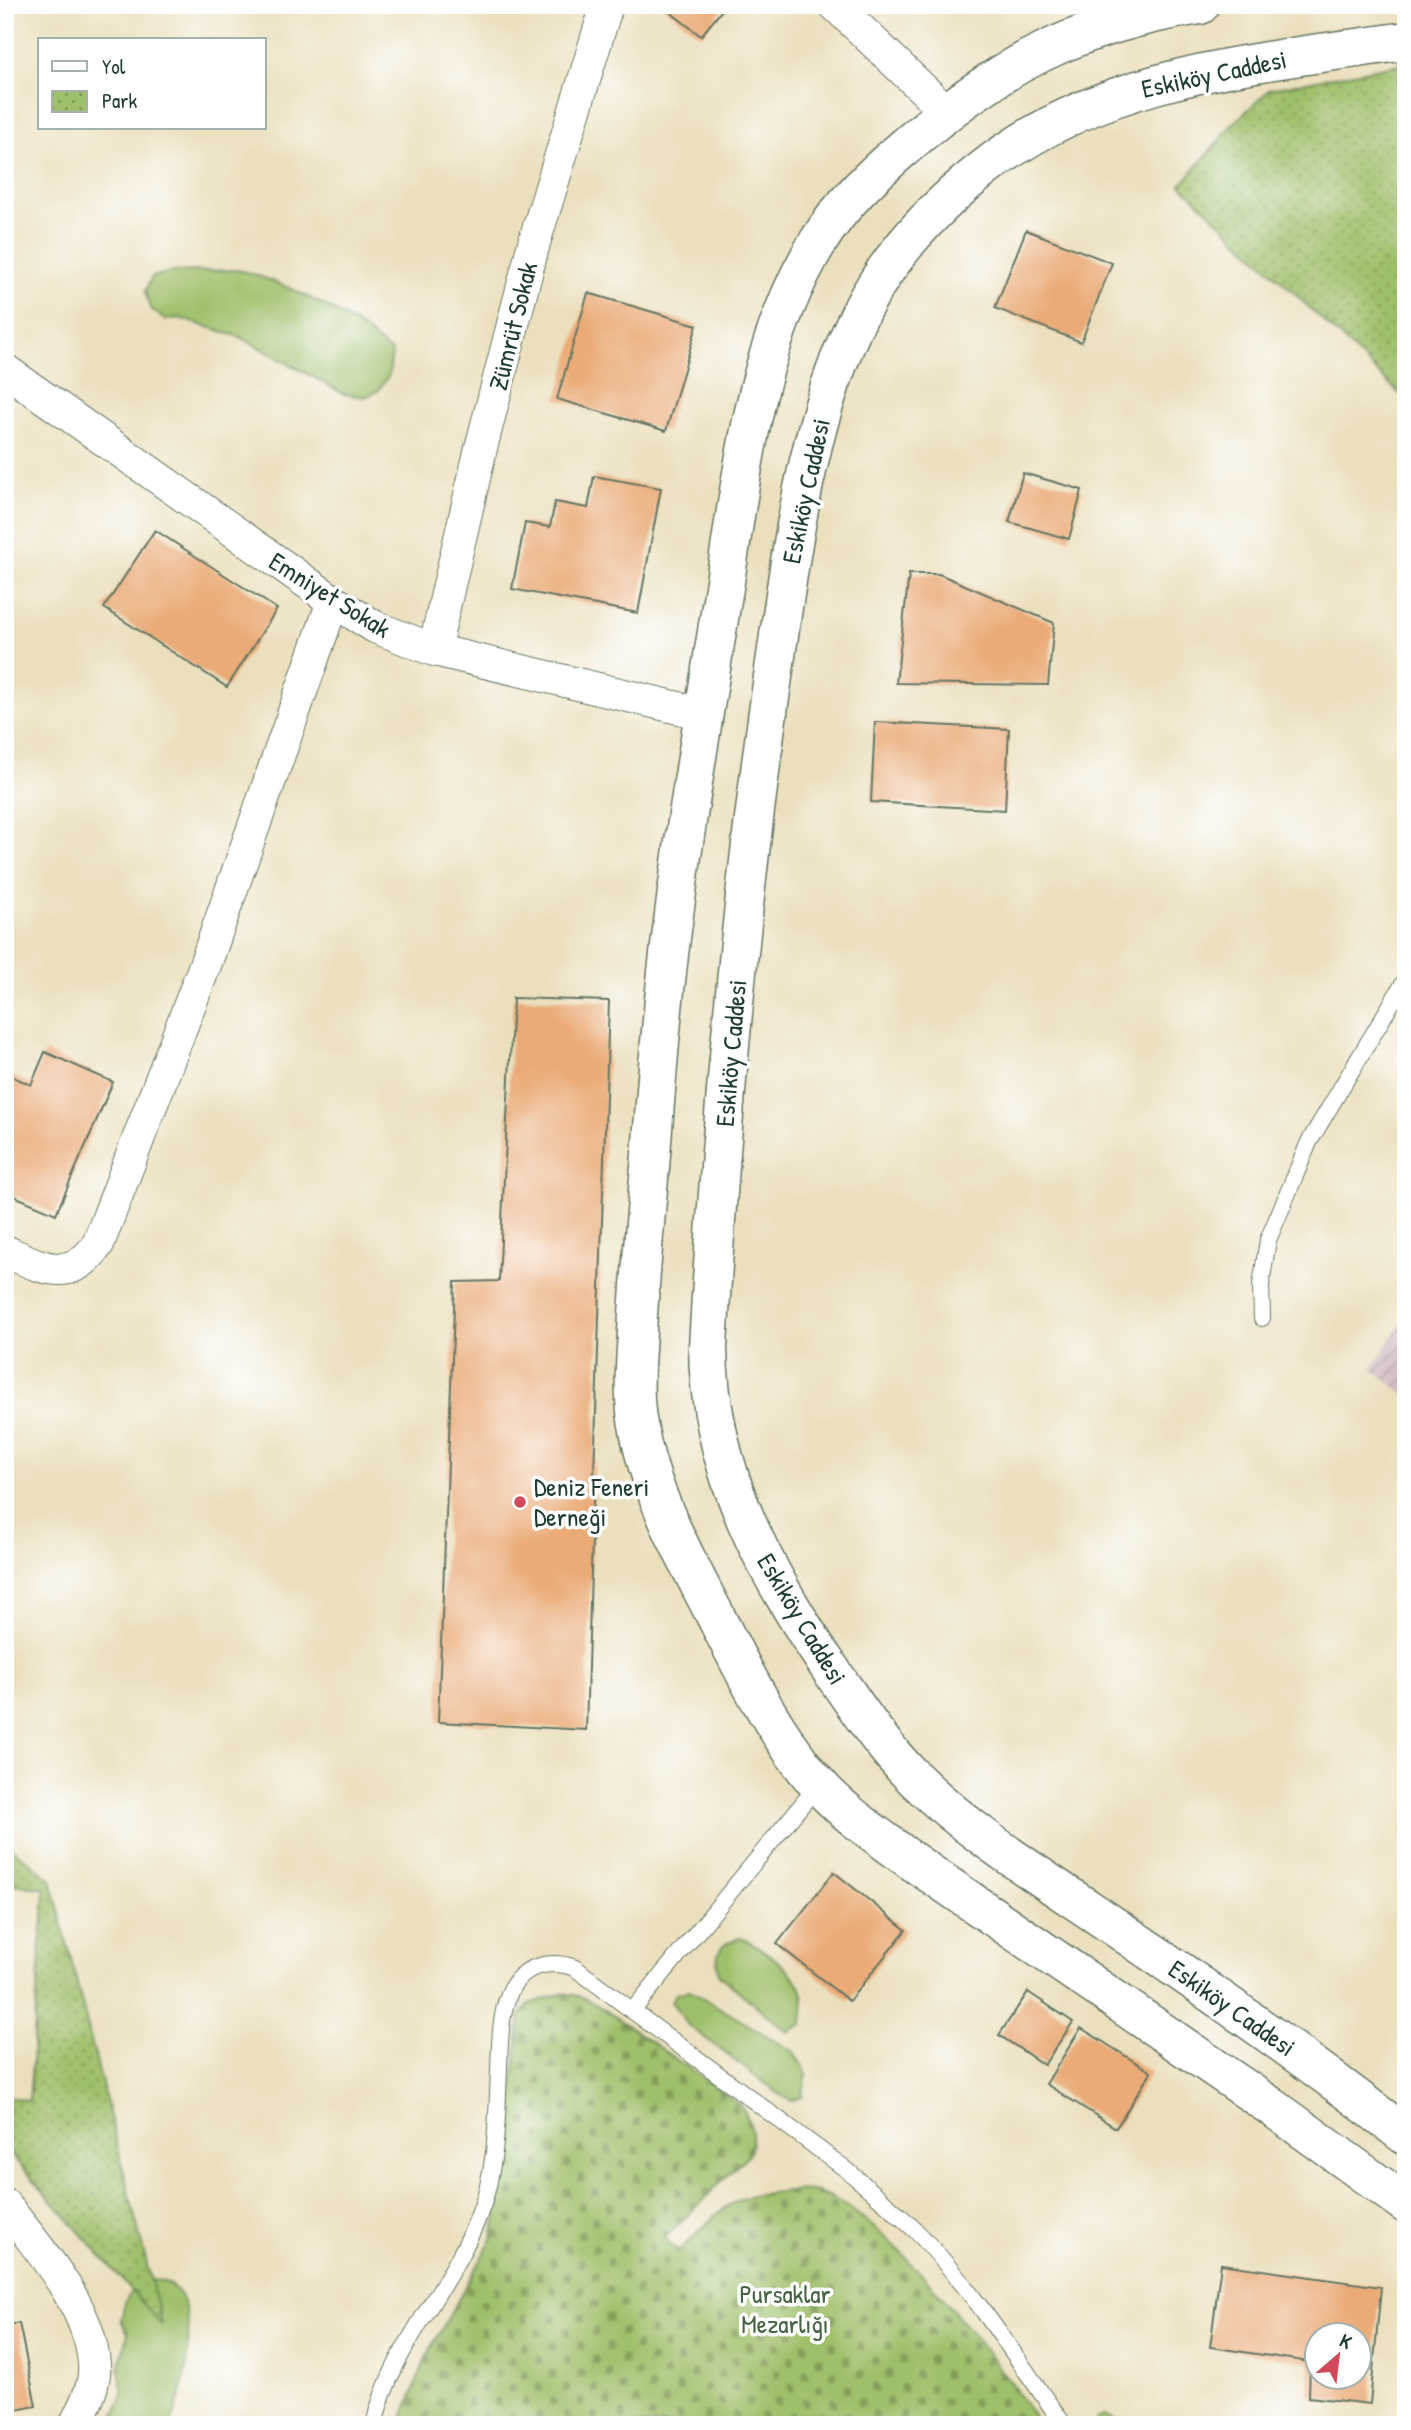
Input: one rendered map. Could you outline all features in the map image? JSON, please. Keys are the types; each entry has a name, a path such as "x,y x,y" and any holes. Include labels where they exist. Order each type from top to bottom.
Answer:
{"street":[{"name":"Zümrüt Sokak","path":"435,650 481,448 534,243 607,5"},
{"path":"835,5 947,111"},
{"path":"1200,5 1118,21 1095,19 999,73 947,111 873,174 821,236 785,302 763,376 745,464 704,713 666,980 639,1293 635,1372 637,1424 652,1480 690,1566 778,1732 818,1784 850,1815 909,1859 1302,2128 1406,2204"},
{"name":"Eskiköy Caddesi","path":"1406,41 1171,78 1082,111 995,161 944,202 911,239 862,309 836,370 816,436 776,654 760,764 740,960 708,1347 708,1394 716,1437 743,1514 786,1599 887,1750 917,1781 973,1827 1249,2019 1406,2136"},
{"name":"Emniyet Sokak","path":"5,370 333,601 375,627 435,650 704,713"},
{"path":"5,1251 44,1268 59,1270 83,1261 98,1244 205,965 333,601"},
{"path":"5,2205 61,2279 88,2332 94,2365 92,2384 75,2425"}],"lane":[{"path":"1262,1318 1261,1285 1268,1240 1280,1210 1309,1142 1406,979"},
{"path":"633,2010 818,1784"},
{"path":"374,2425 386,2383 479,2216 496,2137 501,2033 509,1992 526,1971 542,1964 560,1963 575,1968 847,2170 919,2235 976,2304 1064,2425"}],"shaded area":[{"path":"1406,1316 1406,1396 1372,1369"}],"green space":[{"path":"1406,63 1406,400 1181,185 1232,125 1270,89"},
{"path":"237,270 285,286 318,302 362,328 392,352 389,375 378,391 365,397 344,394 240,337 179,318 165,320 150,308 145,291 152,277 170,272"},
{"path":"5,1843 51,1879 162,2325 5,2148 5,2096 29,2101 45,1889 9,1883 5,1951"},
{"path":"740,1938 776,1960 799,1984 804,1999 802,2024 788,2032 719,1975 717,1961 720,1951 727,1943"},
{"path":"690,1990 794,2052 807,2074 802,2097 791,2101 779,2094 688,2025 671,2001 676,1994"},
{"name":"Pursaklar Mezarlığı","path":"564,1993 582,1997 604,2009 741,2105 747,2118 752,2135 749,2154 665,2238 678,2251 719,2213 738,2201 763,2194 817,2192 843,2205 874,2227 906,2258 970,2330 1039,2425 400,2425 427,2356 492,2239 500,2200 521,2015 529,2004"},
{"path":"153,2280 170,2285 182,2298 187,2318 188,2340 182,2389 170,2425 110,2425 123,2396 119,2368 128,2333 121,2320 124,2305 134,2288"},
{"path":"1104,2415 1126,2425 1097,2425 1096,2418"}],"building":[{"path":"661,5 726,5 701,36"},
{"path":"1026,230 1112,263 1081,342 995,308"},
{"path":"588,293 697,325 666,431 557,399"},
{"path":"1023,473 1082,490 1069,539 1009,522"},
{"path":"594,476 661,488 638,613 512,589 525,523 550,527 555,502 588,508"},
{"path":"155,530 277,609 227,687 104,608"},
{"path":"909,574 939,574 1054,623 1048,685 896,683"},
{"path":"875,722 1009,729 1005,810 871,802"},
{"name":"Deniz Feneri Derneği","path":"513,998 609,1001 586,1730 438,1722 455,1282 499,1281"},
{"path":"45,1052 113,1082 56,1214 5,1192 5,1084 9,1075 31,1085"},
{"path":"834,1872 906,1930 849,2001 777,1944"},
{"path":"1028,1992 1073,2022 1044,2065 999,2035"},
{"path":"1081,2028 1151,2072 1116,2128 1046,2084"},
{"path":"1221,2264 1381,2287 1372,2383 1372,2322 1302,2322 1302,2361 1210,2347"},
{"path":"19,2323 36,2406 5,2412 5,2326"},
{"path":"1309,2392 1371,2392 1370,2404 1309,2397"}],"place":[{"name":"Deniz Feneri Derneği","path":"520,1502"}]}
